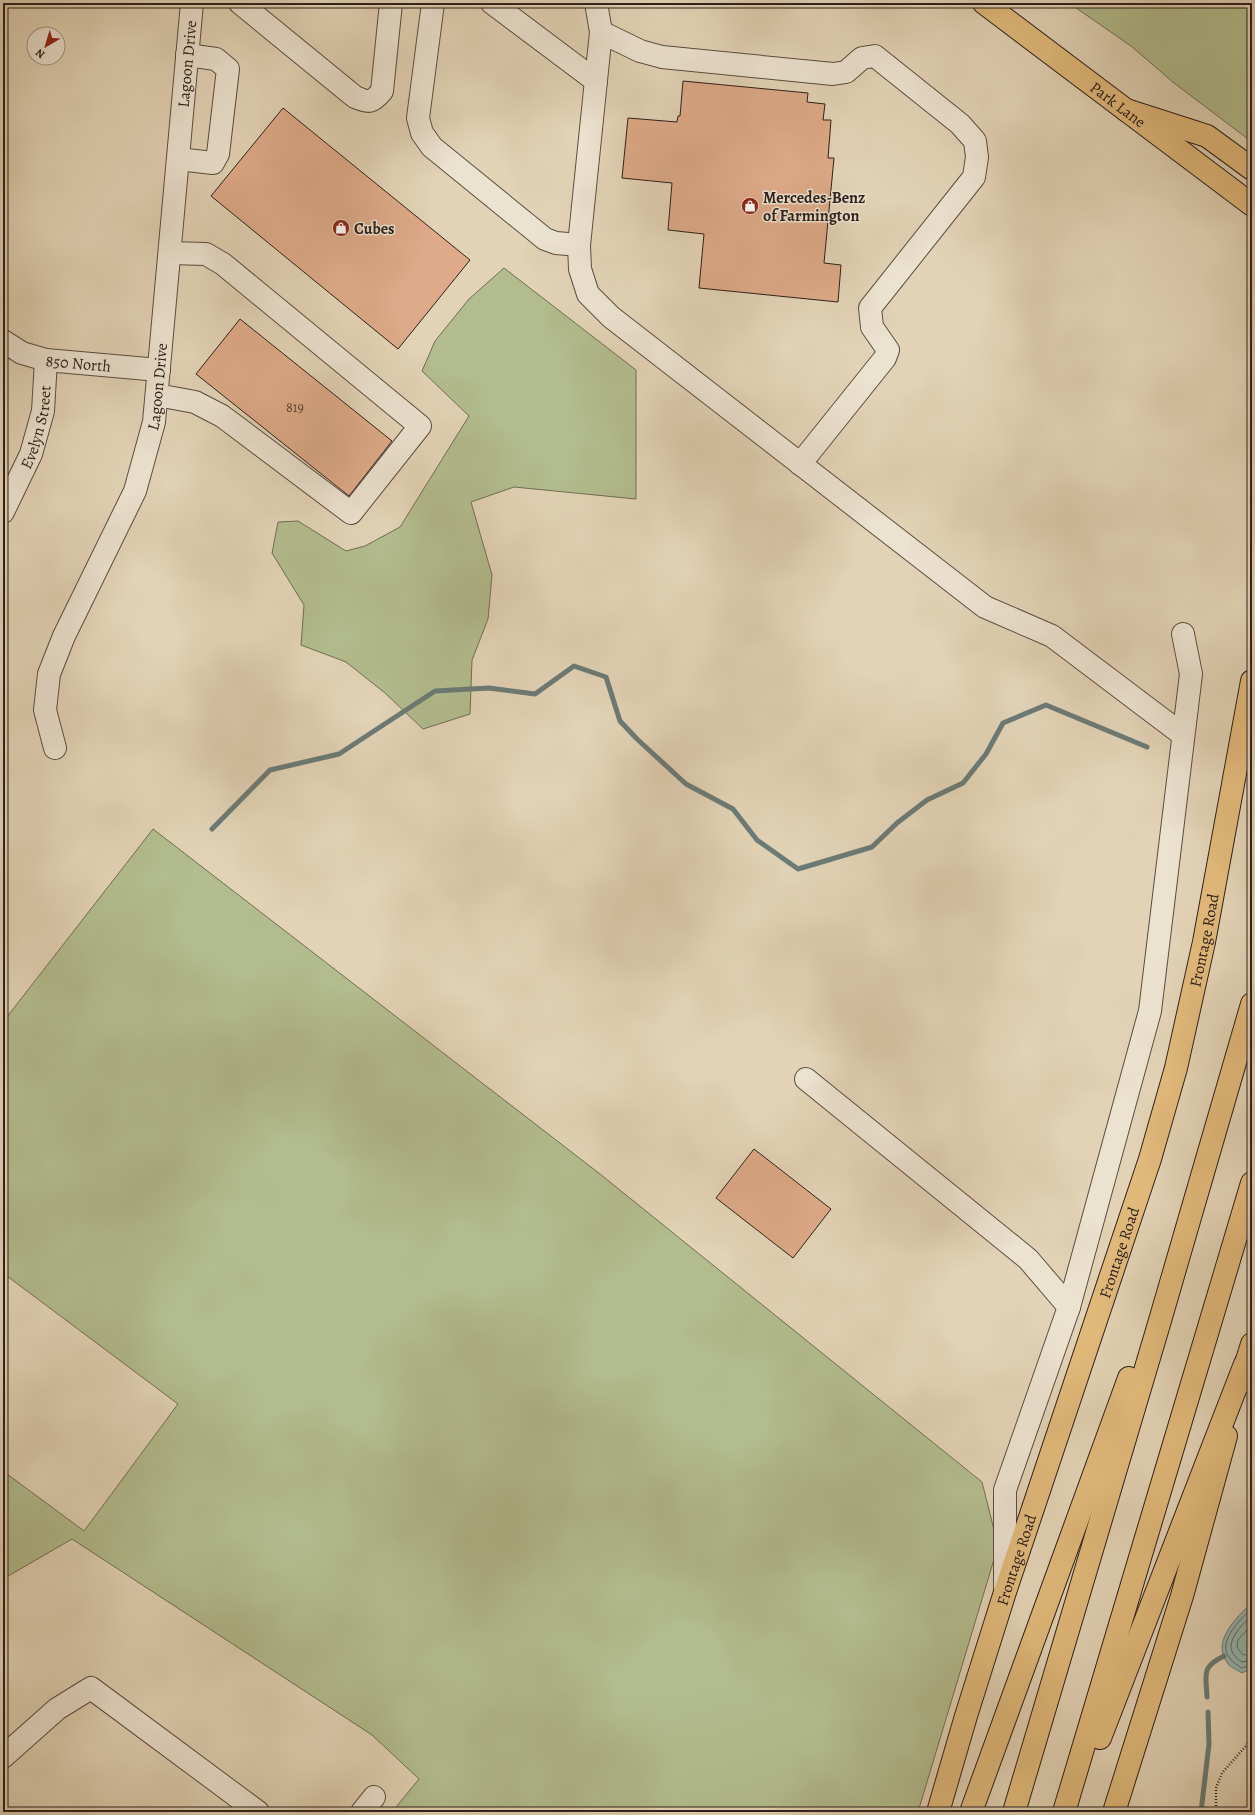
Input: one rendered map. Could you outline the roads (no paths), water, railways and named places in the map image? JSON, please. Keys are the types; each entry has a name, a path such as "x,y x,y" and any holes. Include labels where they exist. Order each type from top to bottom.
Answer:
{"main road":[{"name":"Park Lane","path":"984,3 1252,205"},
{"path":"1126,110 1208,136 1252,169"},
{"name":"Frontage Road","path":"938,1812 1005,1592 1150,1159 1176,1068 1204,942 1252,681"},
{"path":"1014,1812 1252,1004"},
{"path":"971,1812 1201,1180"},
{"path":"1064,1812 1252,1183"},
{"path":"1071,1812 1249,1354"},
{"path":"1114,1812 1182,1596 1249,1354"}],"street":[{"name":"Lagoon Drive","path":"55,748 45,710 50,674 64,636 135,491 154,422 192,3"},
{"path":"240,3 355,97 366,102 375,100 382,91 391,3"},
{"path":"433,3 418,118 422,133 432,147 545,239 556,243 579,245"},
{"path":"492,3 596,81"},
{"path":"596,3 601,32 579,245 580,269 588,294 611,318 985,607 1052,636 1183,735"},
{"path":"601,32 640,50 662,57 833,74 846,72 862,58 875,56 960,124 975,140 977,157 974,177 870,308 872,327 888,350 885,358 800,464"},
{"path":"178,159 213,163 218,154 228,69 216,60 187,55"},
{"path":"157,394 194,402 222,416 351,513 420,426 223,264 206,254 170,253"},
{"name":"850 North","path":"3,341 22,353 46,360 159,370"},
{"name":"Evelyn Street","path":"3,512 31,454 43,412 46,360"},
{"path":"1005,1592 1005,1490 1069,1307 1150,1010 1191,674 1183,634"},
{"path":"806,1079 1028,1259 1069,1307"},
{"path":"3,1757 58,1709 91,1688 258,1812"}],"water":[{"path":"1252,1602 1252,1668 1242,1673 1229,1665 1222,1648 1227,1631 1239,1615"}],"waterway":[{"path":"212,829 270,770 339,754 435,691 489,688 535,694 574,666 606,677 620,721 637,739 686,784 733,809 757,840 798,869 872,847 897,823 927,800 963,783 986,754 1003,723 1046,705 1147,747"},
{"path":"1207,1697 1206,1672 1212,1664 1224,1656"},
{"path":"1201,1812 1209,1744 1208,1712"}],"place":[{"name":"Mercedes-Benz of Farmington","path":"750,206"},
{"name":"Cubes","path":"341,228"}]}
